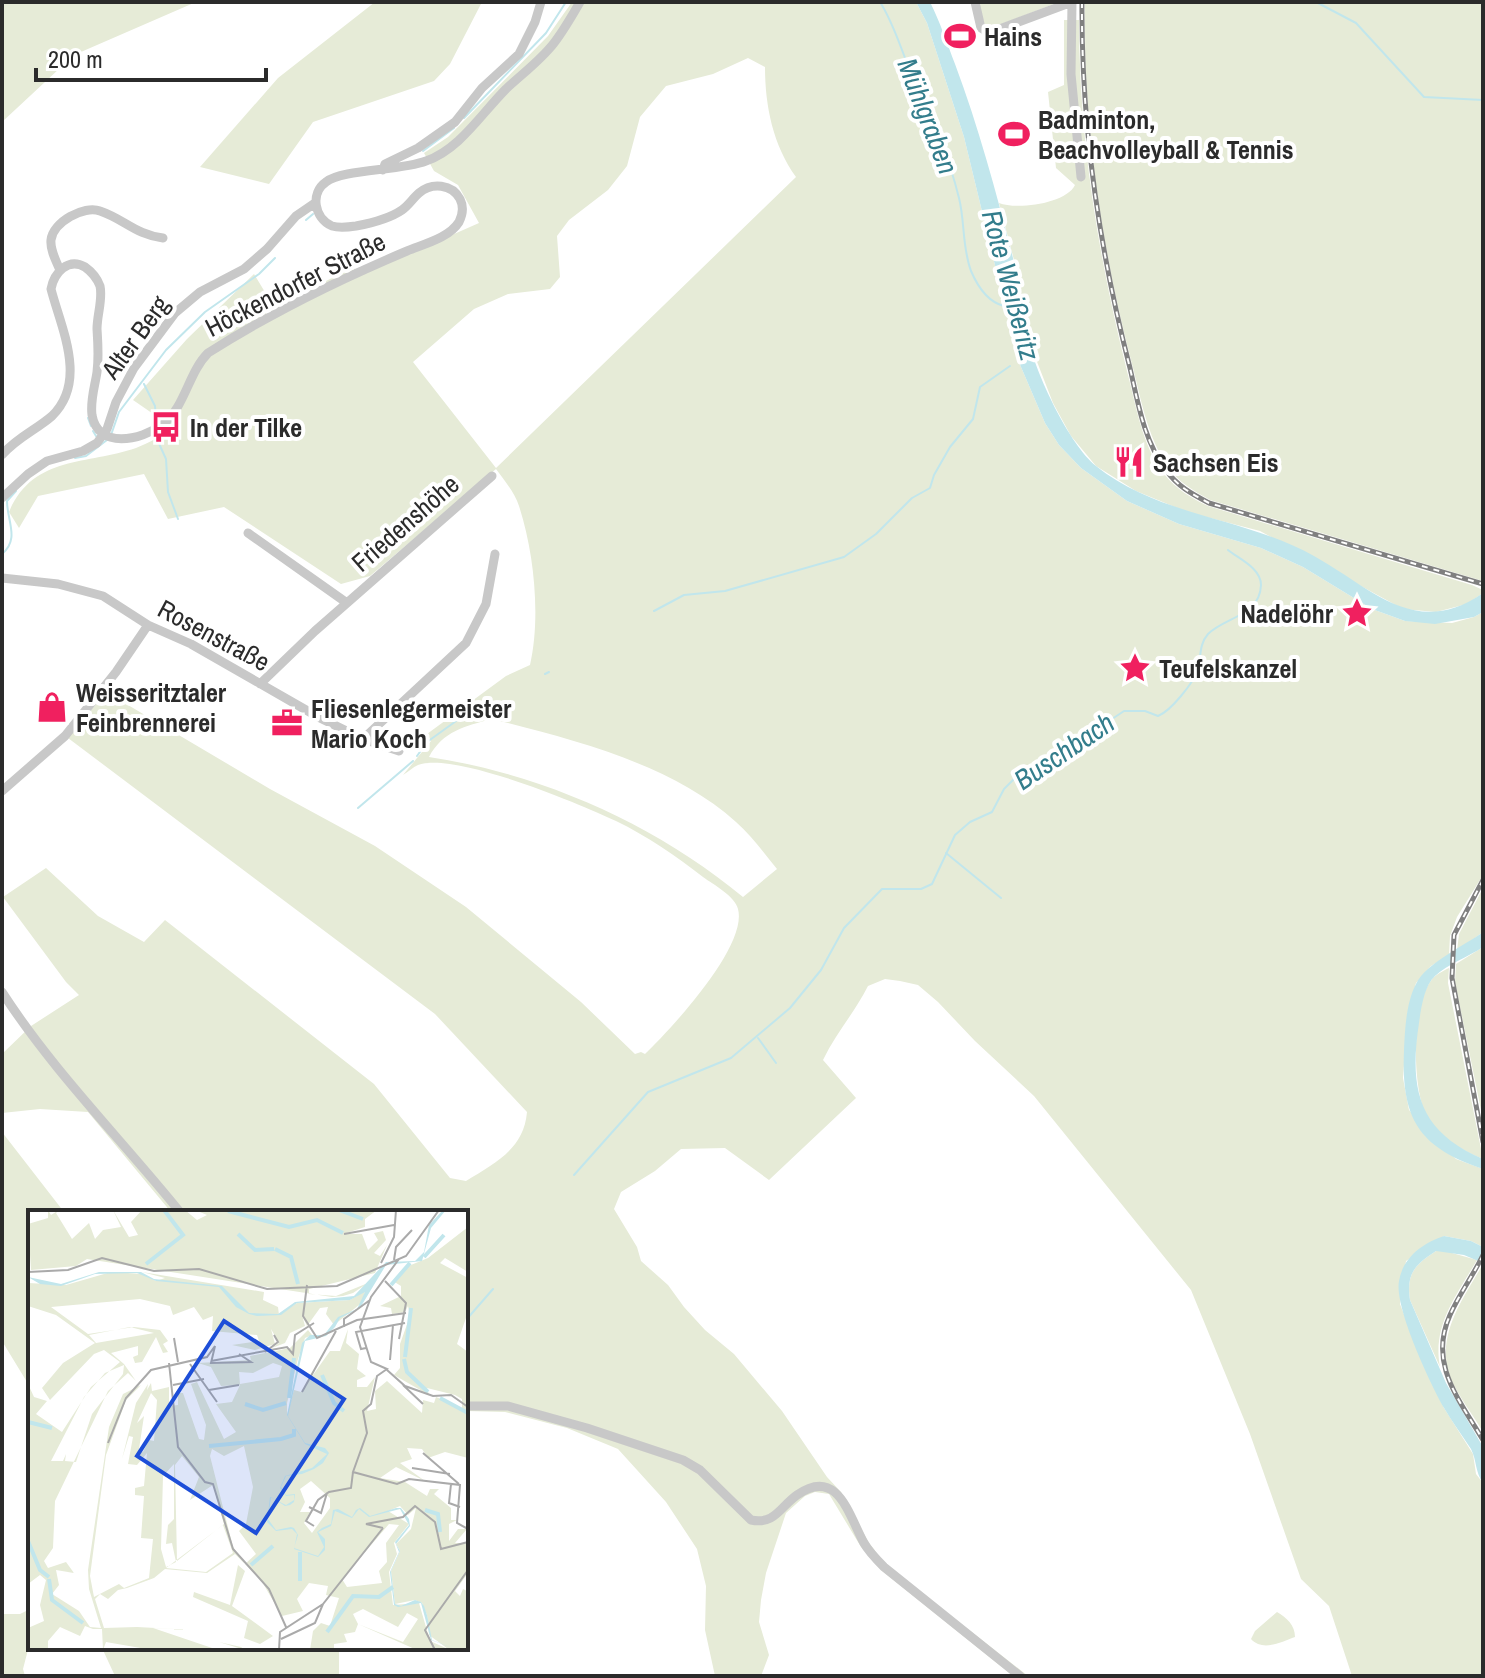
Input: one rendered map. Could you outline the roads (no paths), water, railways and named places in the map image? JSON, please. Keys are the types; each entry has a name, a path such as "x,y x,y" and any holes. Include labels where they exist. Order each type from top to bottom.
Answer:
{"street":[{"path":"383,170 385,164 404,156 455,122 482,88 519,54 541,2"},
{"path":"315,203 316,193 338,175 413,165 438,156 454,145 553,44 580,2"},
{"path":"975,2 981,28 989,33 1072,2 1071,74 1081,177"},
{"name":"Höckendorfer Straße","path":"108,436 120,440 141,436 164,424 173,413 197,364 208,353 309,296 442,236 455,228 462,216 463,204 457,193 446,186 432,186 420,192 400,212 378,221 334,227 326,222 315,203"},
{"name":"Alter Berg","path":"108,436 116,402 134,368 175,313 200,292 244,269 267,249 296,216 315,203"},
{"path":"60,270 52,249 53,233 63,222 82,212 94,209 103,211 146,236 163,238"},
{"path":"2,455 13,443 55,413 67,386 70,359 51,289 53,278 60,270 79,264 88,269 99,285 99,359 92,412 97,427 108,436 83,451 47,461 2,498"},
{"name":"Friedenshöhe","path":"260,684 492,476"},
{"name":"Friedenshöhe","path":"248,533 347,603"},
{"path":"363,739 466,643 486,604 495,554"},
{"path":"2,585 7,578"},
{"name":"Rosenstraße","path":"7,578 58,584 103,596 148,625 191,644 363,739 399,751"},
{"path":"2,791 65,736 116,672 148,625"},
{"path":"2,992 18,1016 178,1210"},
{"path":"468,1406 508,1406 683,1460 700,1470 751,1520 761,1523 771,1520 796,1495 813,1487 827,1486 839,1494 865,1545 884,1567 1020,1676"}],"water":[{"name":"Rote Weißeritz","path":"916,2 930,2 972,113 1016,271 1032,354 1055,407 1086,456 1121,483 1147,496 1287,543 1395,604 1436,612 1459,606 1483,593 1483,612 1474,617 1435,624 1405,621 1372,609 1303,567 1261,548 1179,524 1127,501 1081,468 1059,445 1045,423 1018,360 964,137 927,23"},
{"path":"1483,932 1483,947 1440,972 1428,986 1420,1017 1416,1068 1423,1105 1432,1121 1461,1148 1483,1159 1483,1169 1443,1151 1418,1127 1406,1094 1404,1050 1410,999 1421,976"},
{"path":"1444,1236 1471,1241 1483,1247 1483,1263 1464,1255 1436,1251 1411,1276 1410,1300 1446,1383 1483,1447 1483,1483 1471,1449 1444,1408 1422,1364 1407,1326 1399,1293 1401,1272 1409,1258"}],"waterway":[{"path":"464,118 546,33 566,2"},
{"name":"Mühlgraben","path":"880,2 938,132 955,181 971,271 984,292 1004,306"},
{"path":"1316,2 1356,23 1424,97 1483,100"},
{"path":"423,151 454,128"},
{"path":"306,220 313,214"},
{"path":"111,435 119,412 166,350 205,312 259,274 275,258"},
{"name":"Rote Weißeritz","path":"654,611 684,595 725,591 844,557 876,534 912,498 930,488 950,447 973,419 980,387 1010,366"},
{"path":"144,384 155,406 156,421"},
{"path":"88,418 91,426"},
{"path":"93,431 96,436"},
{"path":"156,437 166,459 168,492 178,519"},
{"path":"75,458 86,456 107,440"},
{"path":"2,554 11,536 7,501 16,491"},
{"name":"Buschbach","path":"574,1175 648,1092 731,1058 790,1008 821,970 844,928 882,889 921,889 932,884 955,835 970,822 992,812 1004,789 1013,780 1057,756 1124,711 1145,711 1158,716 1169,709 1195,676 1208,634 1248,610 1259,595 1261,585 1257,574 1249,564 1228,550"},
{"path":"545,674 549,672"},
{"path":"417,756 427,742 470,711"},
{"path":"358,808 413,761"},
{"path":"946,853 1001,898"},
{"path":"758,1038 776,1063"},
{"path":"468,1318 493,1289"}],"railway":[{"path":"1082,2 1085,95 1101,232 1139,408 1158,459 1180,485 1209,503 1483,584"},
{"path":"1483,880 1454,935 1452,978 1483,1142"},
{"path":"1483,1255 1450,1315 1442,1349 1449,1380 1483,1440"}],"place":[{"name":"Hains","path":"960,36"},
{"name":"Badminton, Beachvolleyball & Tennis","path":"1014,134"},
{"name":"In der Tilke","path":"166,427"},
{"name":"Sachsen Eis","path":"1129,462"},
{"name":"Nadelöhr","path":"1357,613"},
{"name":"Teufelskanzel","path":"1135,668"},
{"name":"Weisseritztaler Feinbrennerei","path":"52,707"},
{"name":"Fliesenlegermeister Mario Koch","path":"287,723"}]}
